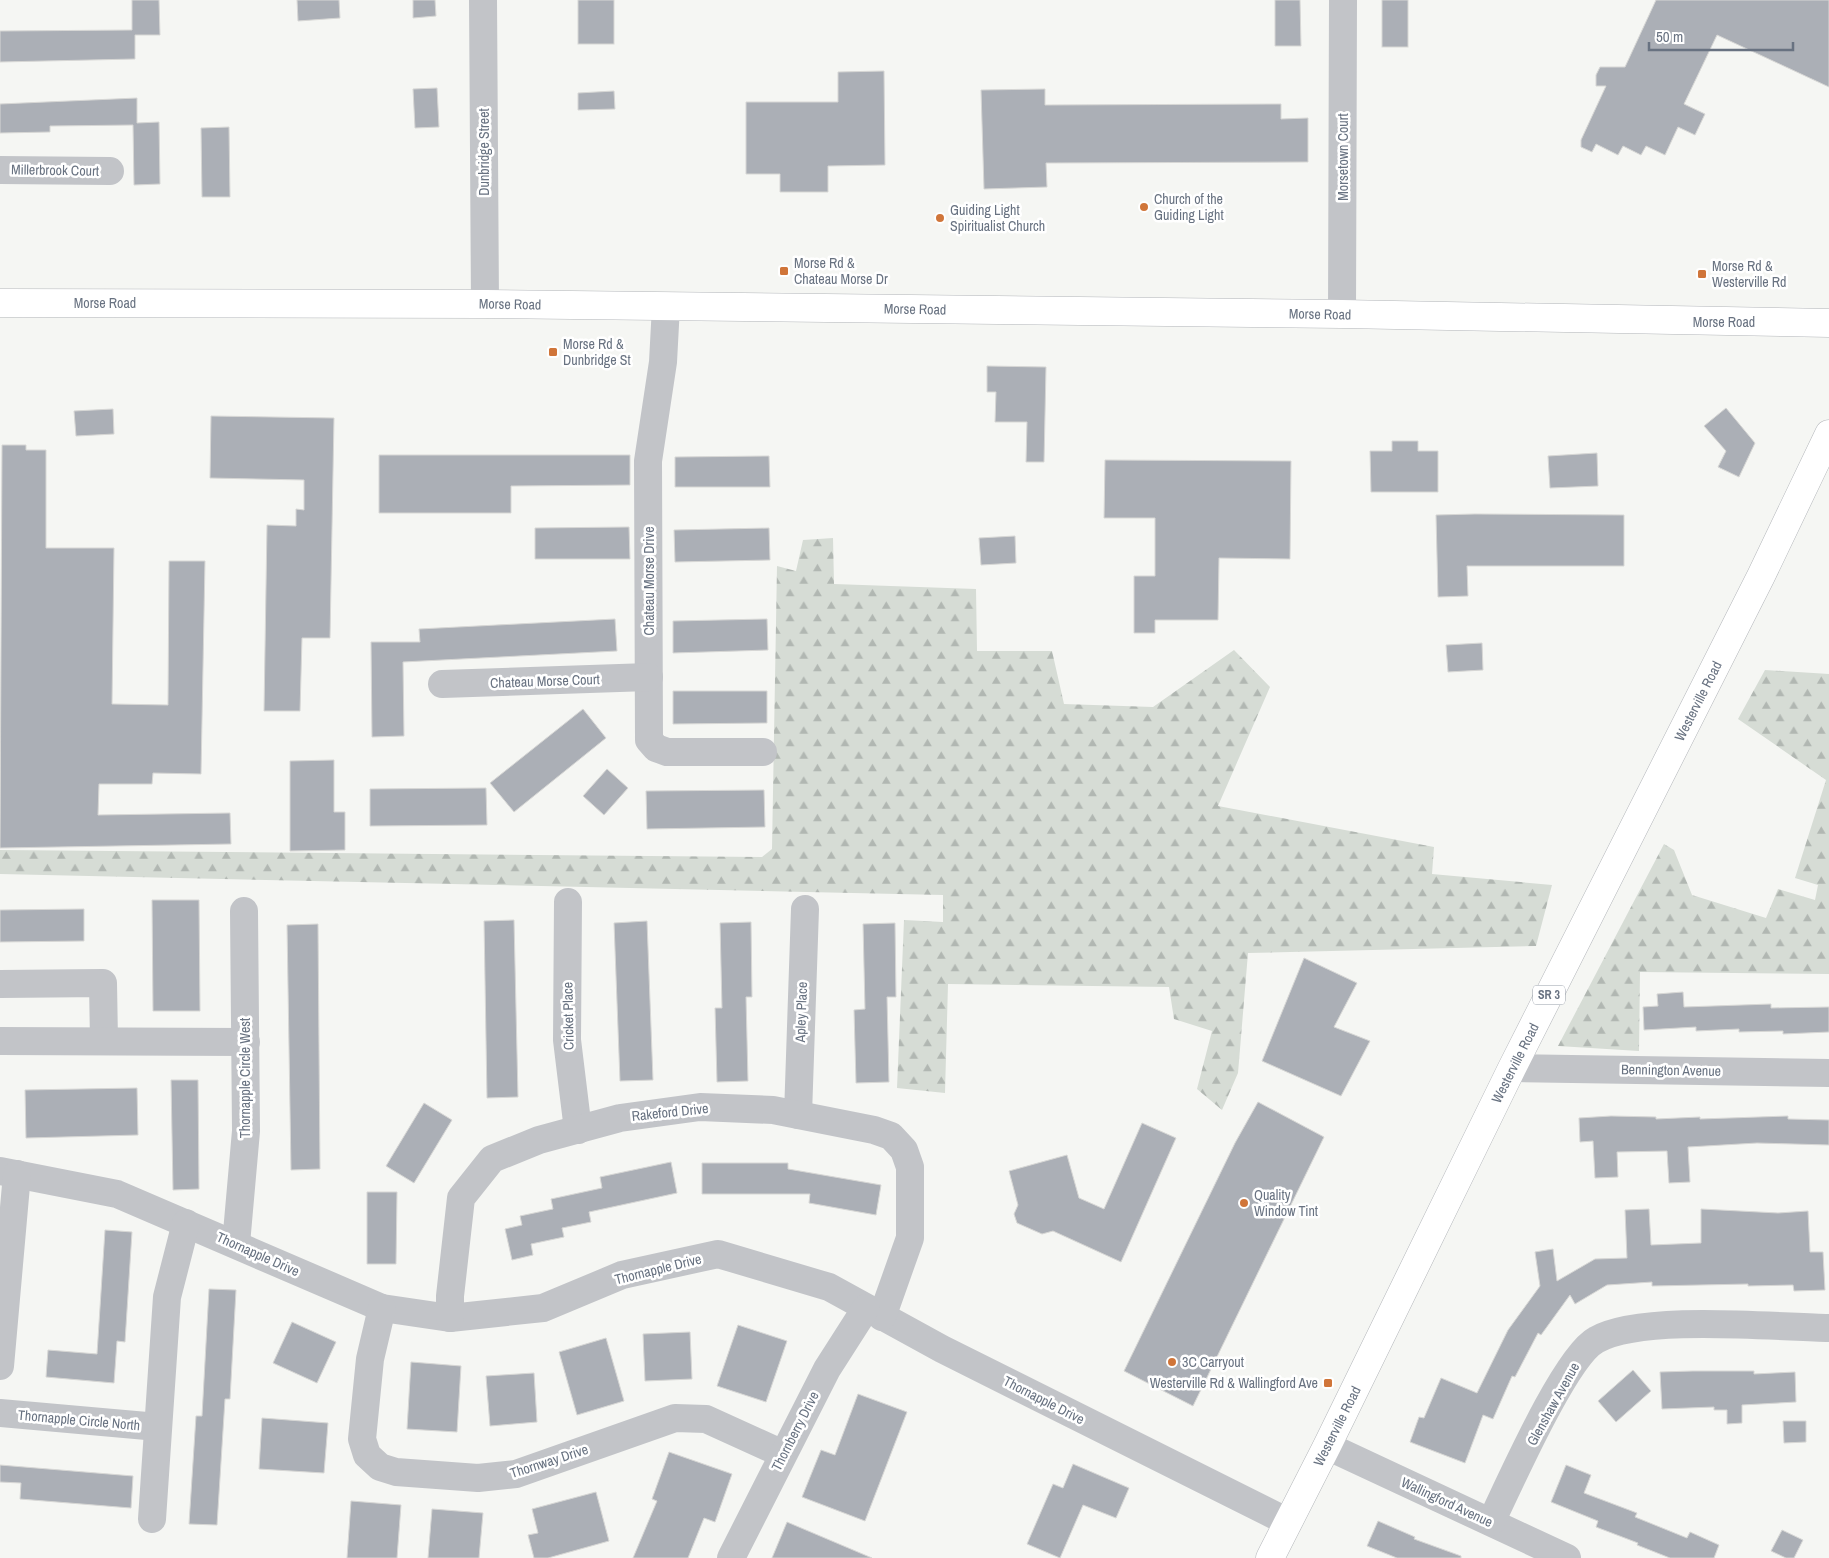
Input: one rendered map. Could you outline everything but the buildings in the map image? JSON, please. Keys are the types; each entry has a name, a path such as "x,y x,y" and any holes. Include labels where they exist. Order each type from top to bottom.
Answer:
{"main road":[{"name":"Morse Road","path":"0,303 485,304 1342,314 1829,323"},
{"name":"Westerville Road","path":"1270,1558 1327,1446 1512,1068 1761,576 1829,434"}],"street":[{"name":"Dunbridge Street","path":"483,0 485,304"},
{"name":"Morsetown Court","path":"1342,314 1343,0"},
{"name":"Millerbrook Court","path":"0,170 110,171"},
{"name":"Chateau Morse Drive","path":"666,306 663,362 648,461 649,740 656,748 666,752 762,752"},
{"name":"Chateau Morse Court","path":"442,684 649,677"},
{"name":"Cricket Place","path":"568,902 567,1040 578,1130"},
{"name":"Apley Place","path":"798,1115 804,909"},
{"name":"Thornapple Circle West","path":"236,1244 246,1131 244,911"},
{"path":"0,984 103,983 104,1041"},
{"path":"0,1041 246,1042"},
{"name":"Bennington Avenue","path":"1512,1068 1829,1073"},
{"name":"Rakeford Drive","path":"450,1318 450,1296 461,1198 492,1159 539,1140 620,1118 700,1107 773,1110 874,1130 891,1136 904,1150 910,1166 910,1238 874,1312"},
{"path":"0,1366 9,1173"},
{"name":"Thornapple Drive","path":"9,1173 118,1194 382,1308 450,1318 543,1308 622,1275 718,1254 829,1287 942,1349 1288,1522"},
{"path":"152,1519 167,1298 186,1223"},
{"name":"Thornway Drive","path":"382,1308 370,1358 362,1439 368,1455 380,1467 396,1472 478,1478 516,1474 675,1418 706,1419 783,1454"},
{"name":"Thornberry Drive","path":"731,1558 827,1368 874,1312"},
{"name":"Glenshaw Avenue","path":"1491,1522 1560,1384 1577,1360 1595,1340 1620,1330 1675,1325 1829,1328"},
{"name":"Thornapple Circle North","path":"0,1413 158,1427"},
{"name":"Wallingford Avenue","path":"1327,1446 1567,1558"}],"green space":[{"path":"833,538 834,584 976,589 977,651 1052,651 1064,704 1153,707 1234,650 1270,687 1218,806 1434,847 1432,874 1552,885 1536,946 1248,953 1238,1073 1222,1110 1197,1089 1212,1031 1174,1019 1169,987 948,984 945,1093 897,1088 904,920 943,922 943,895 0,874 0,850 762,857 772,849 777,566 796,571 803,540"},
{"path":"1765,670 1829,674 1829,974 1640,972 1639,1051 1558,1046 1664,844 1674,850 1692,895 1766,918 1778,889 1815,900 1818,885 1795,878 1826,780 1738,719"}],"place":[{"name":"Church of the Guiding Light","path":"1144,207"},
{"name":"Guiding Light Spiritualist Church","path":"940,218"},
{"name":"Morse Rd & Chateau Morse Dr","path":"784,271"},
{"name":"Morse Rd & Westerville Rd","path":"1702,274"},
{"name":"Morse Rd & Dunbridge St","path":"553,352"},
{"name":"Quality Window Tint","path":"1244,1203"},
{"name":"3C Carryout","path":"1172,1362"},
{"name":"Westerville Rd & Wallingford Ave","path":"1328,1383"}]}
